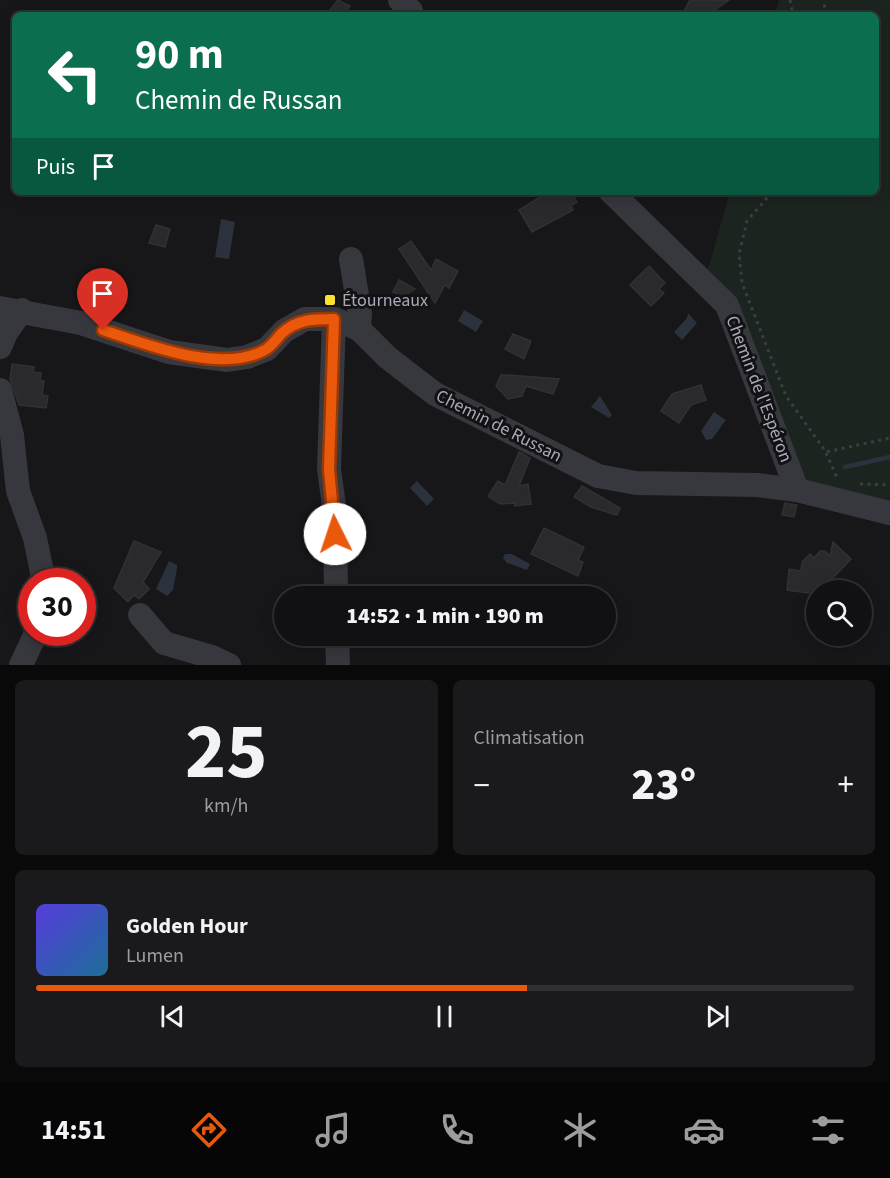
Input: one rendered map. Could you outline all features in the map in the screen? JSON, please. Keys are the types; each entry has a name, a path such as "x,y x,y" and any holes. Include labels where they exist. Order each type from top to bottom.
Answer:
{"street":[{"name":"Chemin de l'Espéron","path":"614,195 727,305 797,490"},
{"path":"351,259 360,314 359,329"},
{"name":"Chemin de Russan","path":"11,309 81,323 169,352 227,360 247,357 267,349 284,331 305,319 334,319 359,329 387,357 435,394 598,476 636,483 716,483 797,490 890,513"},
{"path":"0,347 6,333 11,309"},
{"path":"334,319 329,469 335,513 336,586"},
{"path":"0,390 12,435 18,491 35,538 41,568"},
{"path":"140,615 164,643 229,665"},
{"path":"21,665 30,646"},
{"path":"337,646 338,665"}],"path":[{"path":"769,195 747,221 740,254 742,283 786,396 826,452 839,481"},
{"path":"826,452 890,438"}],"shaded area":[{"path":"779,0 890,0 890,506 808,485 706,276 729,195 879,195 879,12 776,12"},
{"path":"221,219 235,222 229,259 215,257"},
{"path":"464,310 483,321 476,332 458,321"},
{"path":"688,313 697,323 682,340 674,332 687,318"},
{"path":"600,396 612,415 609,418 591,407"},
{"path":"714,412 726,420 712,439 706,440 701,431"},
{"path":"417,481 434,499 427,506 410,488"},
{"path":"505,554 512,554 530,564 527,570 507,563 503,558"},
{"path":"169,561 177,565 177,568 173,590 167,596 156,589"}],"building":[{"path":"338,0 350,6 345,12 328,12"},
{"path":"690,0 729,0 712,12 684,12"},
{"path":"543,195 573,195 577,202 571,206 573,210 532,232 519,210"},
{"path":"156,225 170,229 165,247 149,243"},
{"path":"411,241 431,270 436,259 458,271 449,288 445,285 435,303 399,249"},
{"path":"649,266 665,283 659,289 664,293 651,306 630,285"},
{"path":"399,280 415,289 403,297 393,292"},
{"path":"513,334 531,341 524,359 505,349"},
{"path":"12,364 34,367 33,372 41,373 40,380 44,381 42,395 48,396 46,408 19,405 10,380"},
{"path":"501,375 559,379 553,394 526,386 522,396 508,399 496,386"},
{"path":"701,385 706,400 691,405 679,423 661,411 672,394"},
{"path":"519,452 530,458 519,486 528,484 531,504 515,506 515,503 500,504 488,496 498,481 505,485"},
{"path":"582,486 620,508 617,515 591,507 574,497"},
{"path":"785,503 797,505 794,517 782,515"},
{"path":"544,528 584,547 578,560 583,562 578,576 531,554"},
{"path":"134,541 161,552 143,582 149,589 139,599 134,595 128,602 114,588"},
{"path":"833,542 851,559 831,580 806,580 806,593 787,590 789,569 801,571 802,562 810,554 814,558 820,551 825,551 830,556"}],"waterway":[{"path":"845,467 890,457"}],"place":[{"name":"Étourneaux","path":"330,300"}],"route":[{"path":"103,330 169,352 227,360 247,357 267,349 284,331 305,319 334,319 329,469 335,513 335,534"}]}
